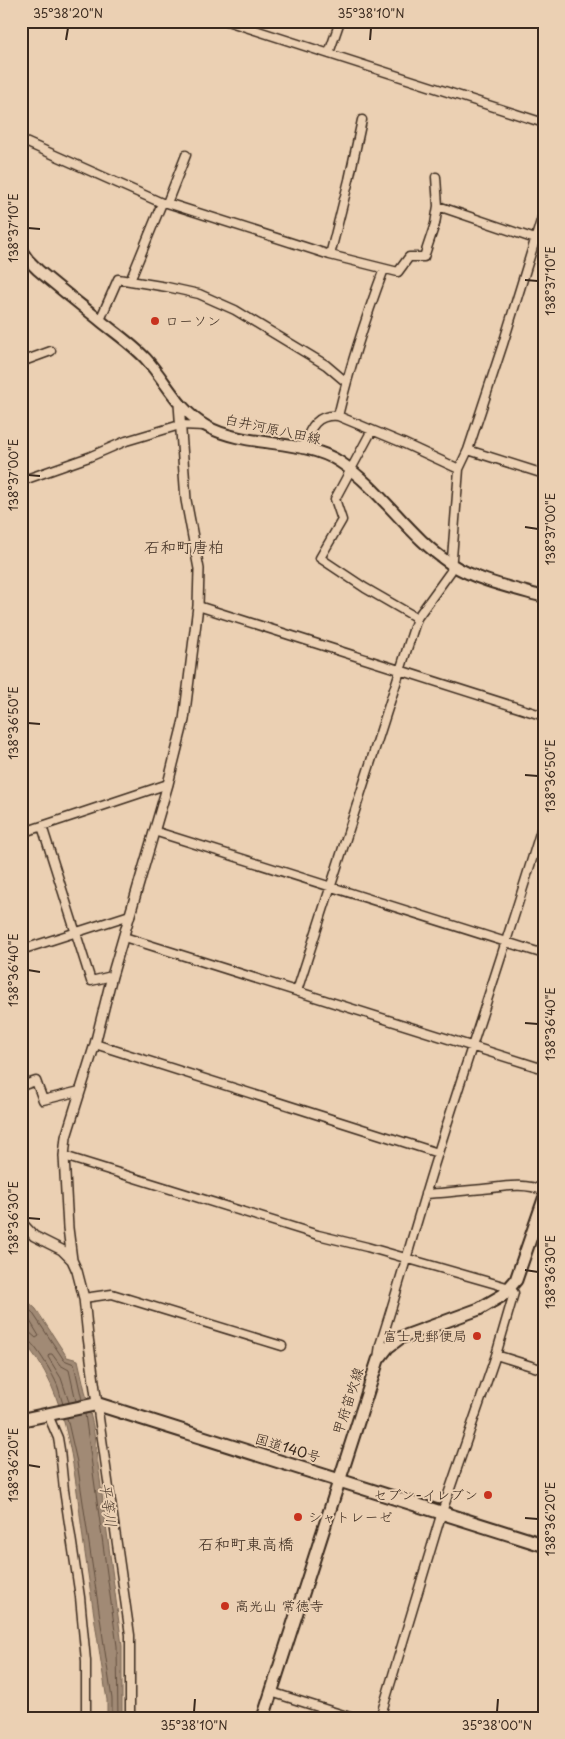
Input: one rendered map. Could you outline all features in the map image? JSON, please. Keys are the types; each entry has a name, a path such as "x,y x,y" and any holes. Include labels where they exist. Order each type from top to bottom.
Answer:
{"highway":[{"path":"21,1420 96,1404"},
{"name":"国道140号","path":"96,1404 544,1545"}],"main road":[{"name":"白井河原八田線","path":"21,250 38,270 146,359 179,404 204,426 234,437 302,449 338,460 351,470 420,538 451,564 470,574 544,597"},
{"name":"甲府笛吹線","path":"263,1718 378,1360 388,1347 400,1338 479,1309 494,1301 510,1288 516,1280 544,1199"}],"street":[{"path":"227,21 544,123"},
{"path":"329,53 340,21"},
{"path":"330,255 362,120"},
{"path":"21,140 164,203 330,255 398,272 409,256 424,257 435,224 438,206 436,177"},
{"path":"130,281 186,155"},
{"path":"438,206 544,242"},
{"path":"297,991 417,618 451,571 459,469 468,450 544,211"},
{"path":"338,416 346,382 384,269"},
{"path":"100,320 118,279 199,294 235,310 326,364 346,382"},
{"path":"21,362 51,351"},
{"path":"130,1718 130,1635 96,1404 84,1298 72,1260 68,1228 64,1156 66,1137 95,1044 112,976 168,784 184,720 198,606 199,569 186,500 179,404"},
{"path":"302,449 308,434 320,418 328,415 338,416 459,469"},
{"path":"21,481 89,457 126,441 180,425 204,426"},
{"path":"372,430 335,499 342,520 320,558 417,618"},
{"path":"468,450 544,474"},
{"path":"198,606 544,716"},
{"path":"21,833 168,784"},
{"path":"378,1360 380,1345 408,1258 425,1194 544,820"},
{"path":"42,826 91,981 112,976"},
{"path":"154,831 544,954"},
{"path":"21,950 130,916"},
{"path":"124,937 544,1069"},
{"path":"95,1044 438,1153"},
{"path":"21,1086 36,1081 43,1100 80,1091"},
{"path":"64,1156 318,1235 408,1258 510,1288 514,1292 496,1355 442,1512 380,1718"},
{"path":"425,1194 504,1186 528,1187 544,1191"},
{"path":"21,1222 34,1236 62,1250 72,1260"},
{"path":"84,1298 112,1294 282,1346"},
{"path":"496,1355 544,1370"},
{"path":"50,1414 60,1450 66,1506 80,1597 86,1661 86,1718"},
{"path":"271,1692 353,1718"}],"water":[{"path":"21,1295 36,1309 67,1357 78,1360 93,1426 122,1646 122,1718 107,1718 107,1700 74,1469 61,1412 51,1385 38,1360 21,1339"}],"place":[{"name":"ローソン","path":"155,321"},
{"name":"富士見郵便局","path":"477,1336"},
{"name":"セブン-イレブン","path":"488,1495"},
{"name":"シャトレーゼ","path":"298,1517"},
{"name":"高光山 常徳寺","path":"225,1606"}],"district":[{"name":"石和町唐柏","path":"184,547"},
{"name":"石和町東高橋","path":"246,1544"}],"water label":[{"name":"平等川","path":"108,1505"}]}
